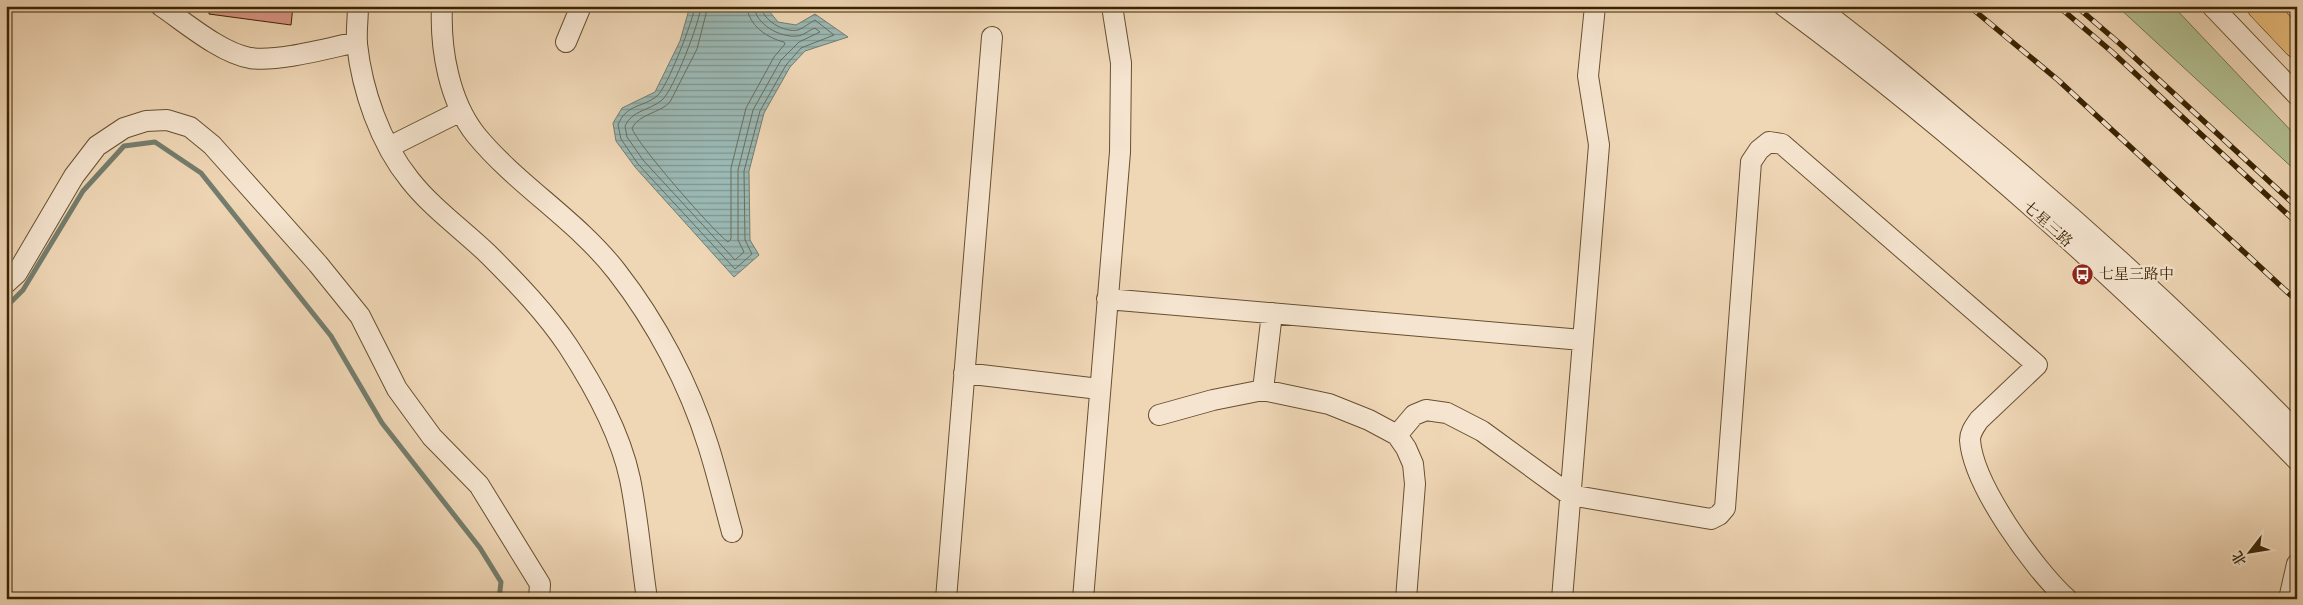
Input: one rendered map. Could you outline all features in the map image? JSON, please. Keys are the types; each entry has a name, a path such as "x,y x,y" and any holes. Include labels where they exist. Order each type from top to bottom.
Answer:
{"highway":[{"path":"2261,6 2297,44"}],"street":[{"path":"161,6 227,50 251,58 277,57 357,42"},
{"path":"358,6 357,42 364,81 377,121 389,147 409,180 430,202 489,255 532,300 567,345 605,411 630,478 646,599"},
{"path":"442,6 443,46 450,81 462,111 476,134 504,164 578,230 617,271 651,322 685,384 705,435 732,532"},
{"path":"566,42 582,6"},
{"path":"1083,599 1120,152 1121,63 1112,6"},
{"path":"1562,599 1599,145 1588,76 1595,6"},
{"name":"七星三路","path":"1784,6 1898,96 2017,195 2224,385 2297,460"},
{"name":"七星三路","path":"1816,6 1911,81 2029,180 2230,364 2297,432"},
{"path":"2212,6 2297,95"},
{"path":"946,599 992,37"},
{"path":"389,147 462,111"},
{"path":"6,283 17,273 74,176 97,146 124,128 146,121 167,120 190,127 212,145 318,264 360,316 397,389 432,437 479,485 540,584 539,599"},
{"path":"1397,435 1414,415 1426,410 1447,413 1482,431 1570,495 1711,519 1719,515 1725,508 1752,162 1759,150 1769,142 1782,144 2037,364 1979,420 1972,430 1970,439 1978,468 2006,523 2034,563 2067,599"},
{"path":"1107,299 1582,340"},
{"path":"1263,390 1272,313"},
{"path":"964,373 1100,389"},
{"path":"1159,415 1213,400 1263,390 1329,404 1369,420 1397,435 1406,448 1413,464 1415,484 1406,599"},
{"path":"2289,599 2297,564"}],"green space":[{"path":"2117,6 2173,6 2297,137 2297,172"}],"water":[{"path":"690,6 765,6 778,22 796,25 815,14 848,37 805,51 790,67 764,113 749,171 750,240 759,255 734,277 635,167 616,141 613,123 622,108 655,92 680,41"}],"building":[{"path":"209,6 293,6 291,25 209,14"}],"waterway":[{"path":"6,307 23,290 83,191 124,146 155,142 201,173 331,336 382,423 480,548 501,582 499,599"}],"railway":[{"path":"1969,6 2058,80 2297,301"},
{"path":"2058,6 2111,51 2297,223"},
{"path":"2076,6 2119,43 2297,207"}],"place":[{"name":"七星三路中","path":"2083,274"}]}
